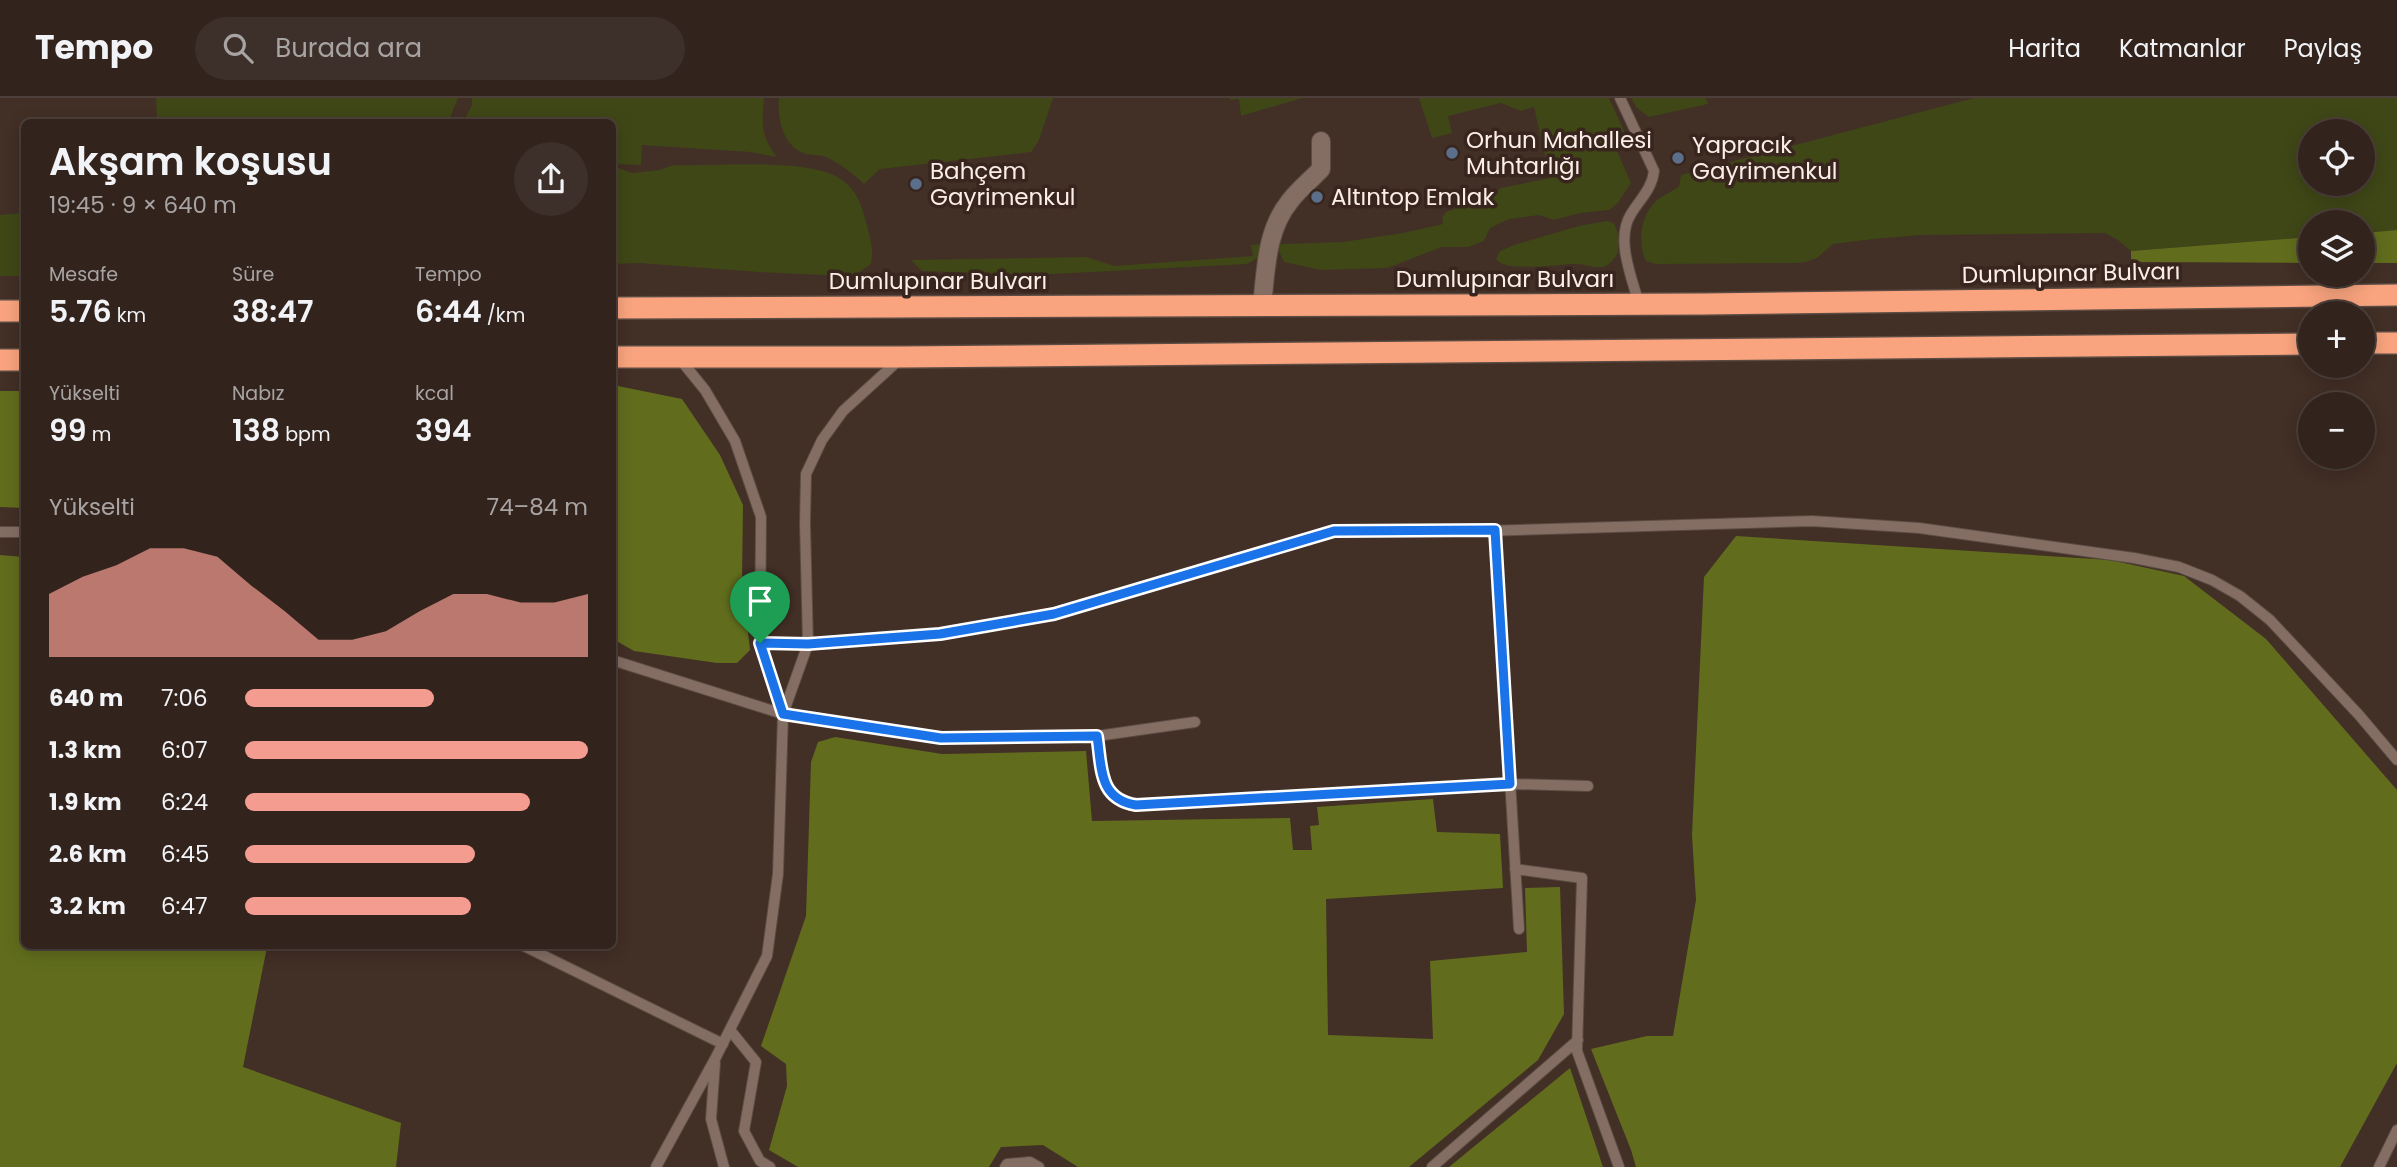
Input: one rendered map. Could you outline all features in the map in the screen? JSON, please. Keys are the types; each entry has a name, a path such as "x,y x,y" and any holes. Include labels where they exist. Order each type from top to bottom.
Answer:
{"highway":[{"name":"Dumlupınar Bulvarı","path":"616,308 1639,304 2397,295"},
{"path":"0,311 21,311"},
{"path":"2375,343 2397,343"},
{"path":"616,357 901,357 2298,344"},
{"path":"0,360 21,360"}],"street":[{"path":"1262,306 1269,244 1280,215 1289,201 1321,169 1321,141"}],"lane":[{"path":"1620,98 1654,171 1653,181 1629,217 1624,230 1639,304"},
{"path":"678,357 705,390 735,441 761,517 760,643 783,714"},
{"path":"656,1167 767,956 778,874 783,714 808,644 806,474 822,440 843,411 901,357"},
{"path":"760,643 808,644 940,634 1054,614 1334,531 1825,522 1919,528 2134,558 2179,567 2212,580 2240,596 2270,620 2397,760"},
{"path":"1495,530 1519,929"},
{"path":"0,532 21,532"},
{"path":"616,661 783,714 941,738 1097,736 1195,722"},
{"path":"1097,736 1105,786 1121,803 1136,805 1510,784 1588,786"},
{"path":"1515,869 1582,878 1577,1051 1619,1167"},
{"path":"530,949 723,1044"},
{"path":"730,1030 756,1062 744,1131 760,1161 769,1167"},
{"path":"1432,1167 1578,1040"},
{"path":"715,1059 711,1119 724,1167"},
{"path":"2379,1167 2397,1130"},
{"path":"1005,1167 1007,1164 1030,1162 1039,1167"}],"green space":[{"path":"156,98 458,98 449,119 157,119"},
{"path":"472,98 764,98 763,129 777,157 750,152 642,145 641,165 616,164 616,119 465,119 472,105"},
{"path":"779,98 1053,98 1039,140 1031,152 880,169 864,184 833,160 806,154 792,145 783,131"},
{"path":"1230,98 1302,98 1241,116 1239,99"},
{"path":"1419,98 1609,98 1630,144 1617,151 1631,183 1617,204 1609,210 1580,213 1554,220 1539,215 1509,219 1490,228 1484,241 1468,247 1442,247 1387,268 1320,270 1284,262 1278,249 1280,244 1343,242 1443,224 1442,217 1446,212 1495,193 1501,188 1550,178 1534,107 1521,111 1501,103 1448,116 1452,133 1432,138"},
{"path":"1631,98 1706,98 1708,104 1649,117 1637,108"},
{"path":"1974,98 2397,98 2397,230 2375,232 2375,210 2298,210 2298,238 2131,251 2105,233 1921,235 1833,244 1817,258 1806,262 1656,264 1646,261 1641,238 1646,215 1655,202 1679,186 1681,175"},
{"path":"760,164 824,171 845,182 857,197 871,243 871,264 858,273 847,276 616,264 616,167 632,173 659,170 674,165"},
{"path":"21,213 21,276 0,276 0,215"},
{"path":"1606,221 1614,223 1619,236 1618,253 1612,262 1605,266 1575,264 1520,267 1501,263 1496,259 1500,251 1514,245"},
{"path":"2397,230 2397,263 2375,263 2375,232"},
{"path":"2298,238 2298,263 2142,262 2131,259 2131,251"},
{"path":"1265,244 1259,257 1247,264 1033,275 922,271 911,260 1087,257 1114,266 1253,256 1251,245"},
{"path":"616,386 682,399 720,455 743,505 742,581 750,650 737,663 717,663 634,651 616,641"},
{"path":"0,391 21,391 21,508 0,507"},
{"path":"1736,536 2110,560 2184,576 2266,639 2397,790 2397,1063 2340,1167 1636,1167 1591,1049 1647,1036 1673,1036 1696,900 1692,835 1704,577"},
{"path":"0,555 21,557 21,949 267,949 243,1067 401,1123 396,1167 0,1167"},
{"path":"835,737 942,754 1086,751 1092,821 1290,818 1293,850 1312,850 1310,826 1319,825 1317,807 1433,799 1437,832 1500,834 1503,888 1326,899 1328,1035 1433,1039 1430,961 1527,952 1525,888 1560,887 1564,1014 1538,1060 1409,1167 1078,1167 1043,1145 1001,1147 989,1167 798,1167 769,1150 787,1086 786,1064 761,1046 806,916 811,762 818,742"},
{"path":"1570,1068 1603,1167 1449,1167"}],"place":[{"name":"Orhun Mahallesi Muhtarlığı","path":"1452,153"},
{"name":"Yapracık Gayrimenkul","path":"1678,158"},
{"name":"Bahçem Gayrimenkul","path":"916,184"},
{"name":"Altıntop Emlak","path":"1317,197"}],"route":[{"path":"1495,530 1510,784 1280,798 1136,805 1121,803 1105,786 1097,736 941,738 783,714 760,643 808,644 940,634 1054,614 1334,531 1495,530"}]}
